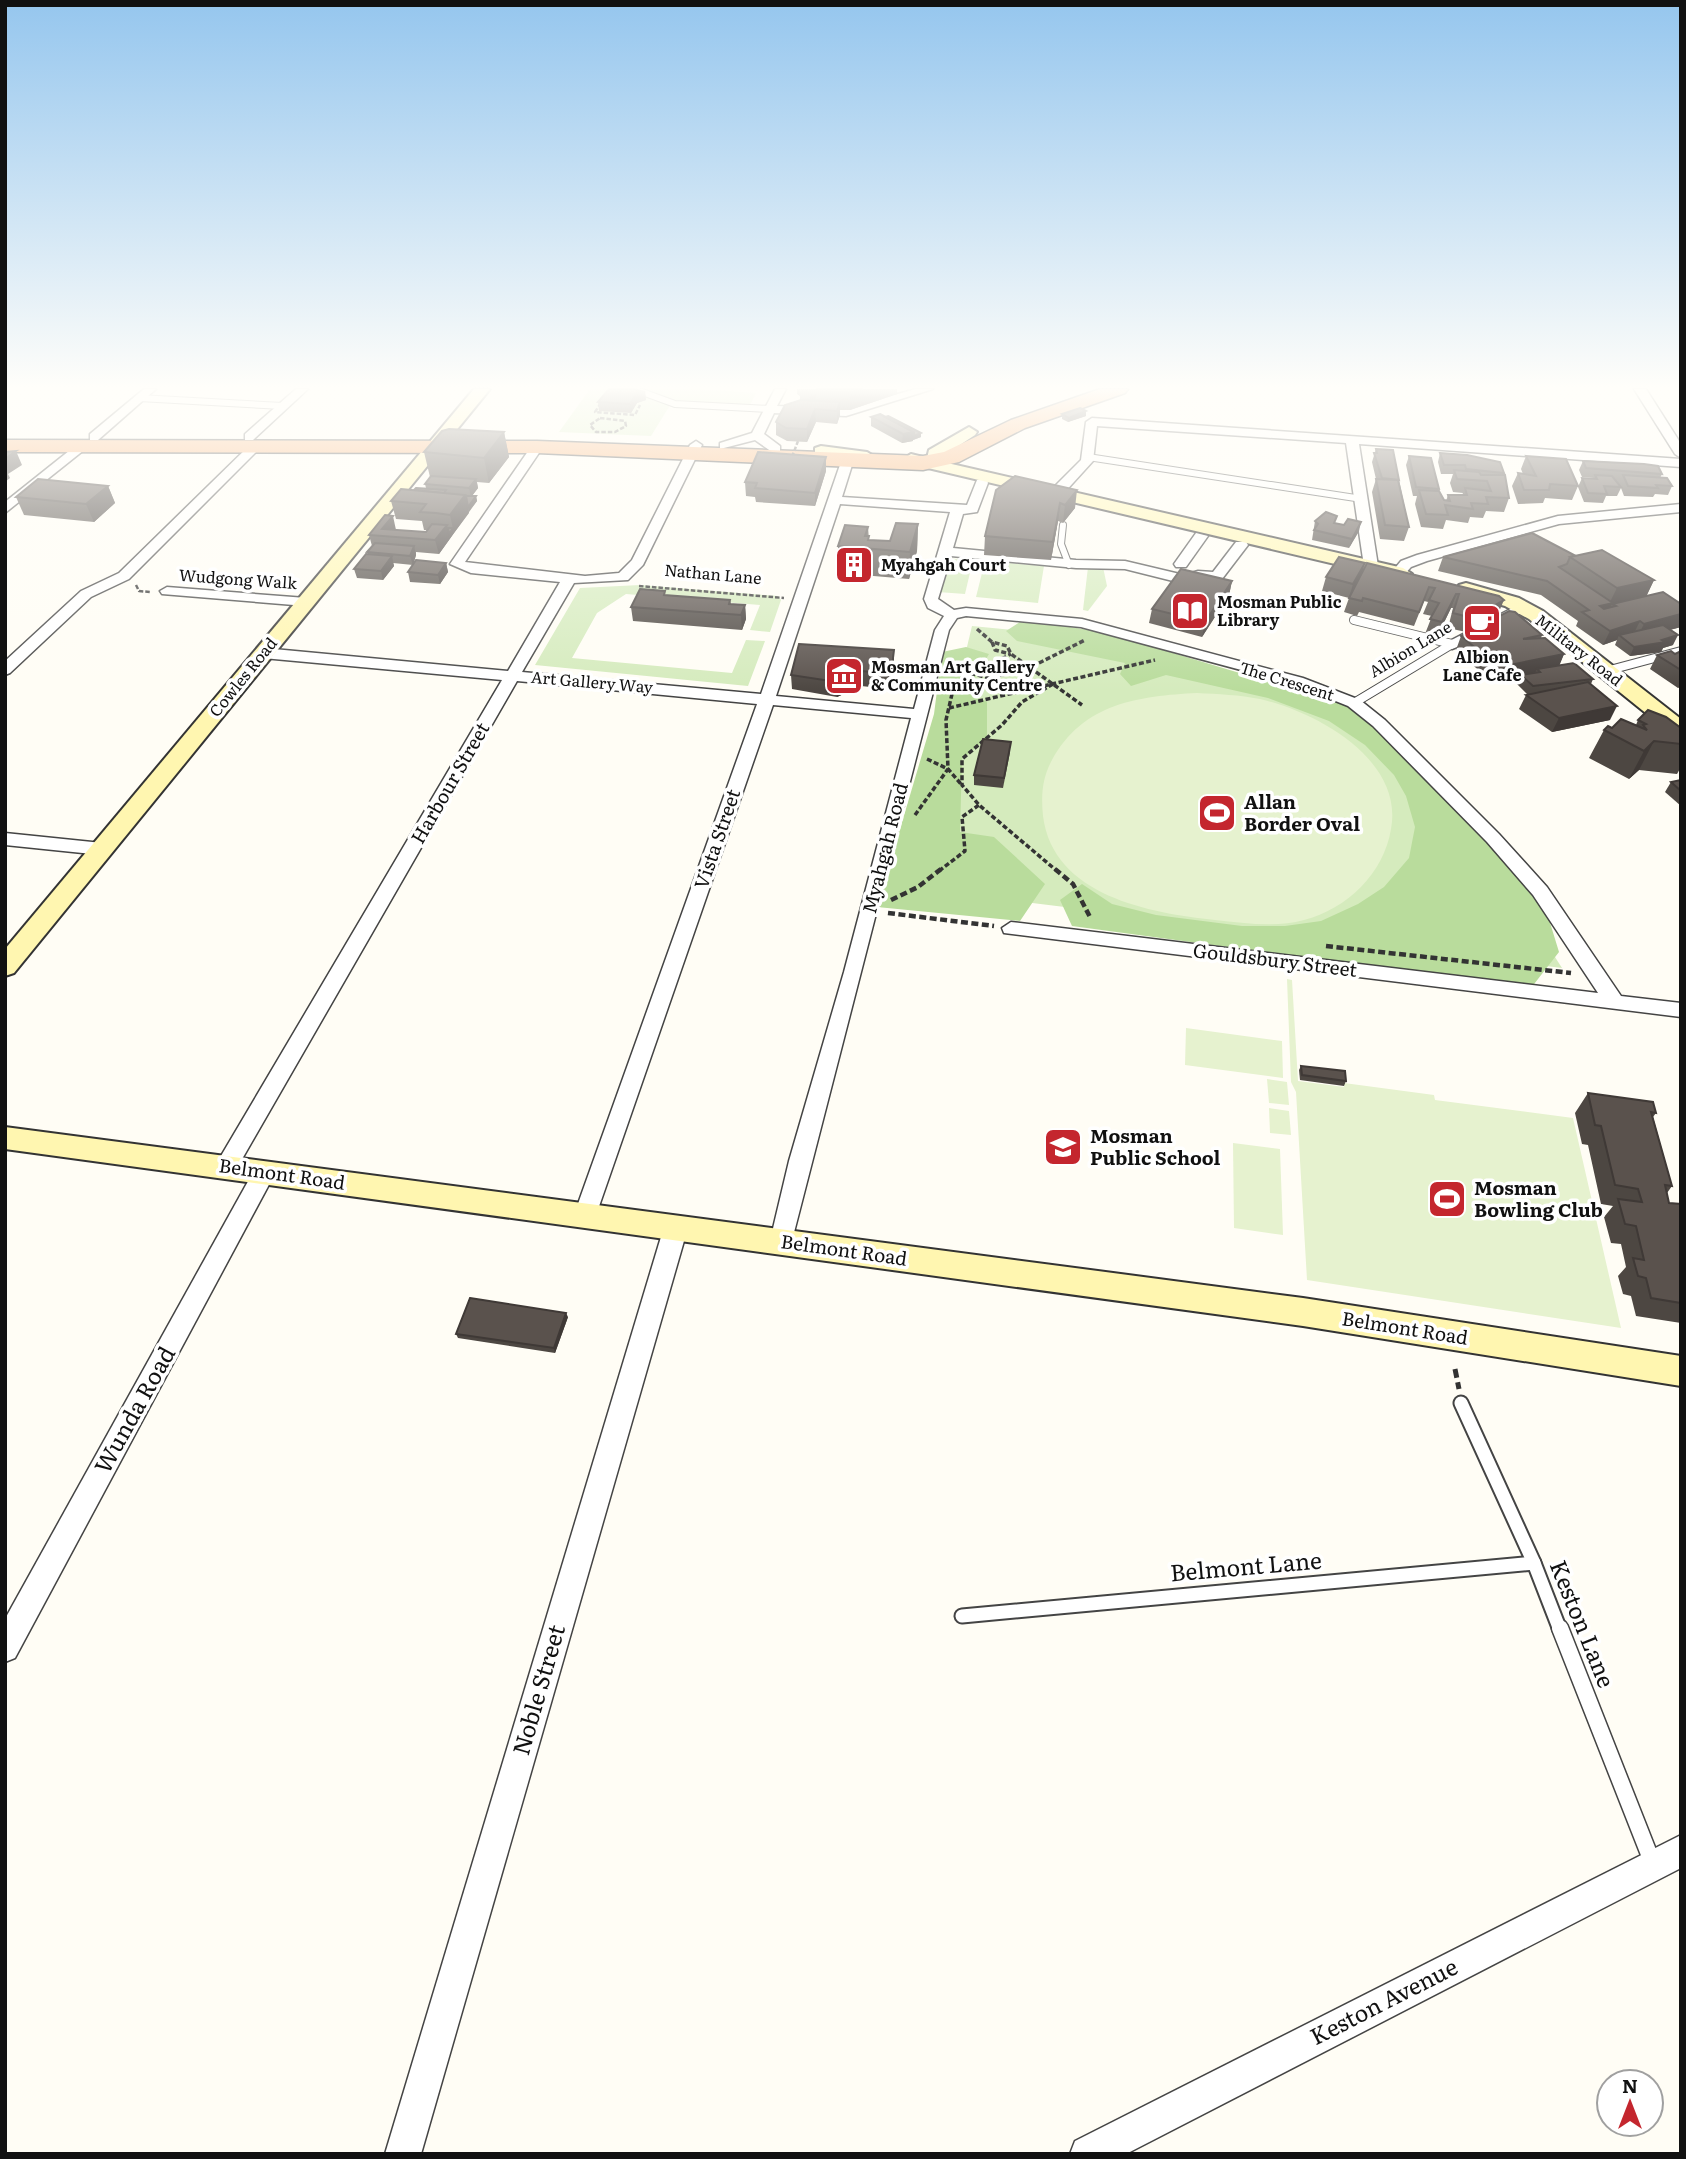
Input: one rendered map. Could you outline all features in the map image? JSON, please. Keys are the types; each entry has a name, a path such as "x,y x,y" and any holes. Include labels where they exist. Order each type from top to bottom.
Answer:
{"street":[{"path":"5,509 29,490"},
{"path":"5,670 86,594 124,576 206,490"},
{"name":"Cowles Road","path":"5,967 398,490"},
{"path":"508,490 457,564 471,569 569,579 623,577 638,562 674,490"},
{"name":"Vista Street","path":"585,1215 838,490"},
{"path":"972,509 979,490"},
{"path":"1053,490 1419,578"},
{"path":"1360,490 1371,566"},
{"path":"835,500 972,509"},
{"path":"1398,573 1406,564 1422,558 1558,520 1681,508"},
{"path":"952,615 933,605 931,599 957,511 972,509"},
{"path":"1177,570 1201,536"},
{"path":"945,551 1065,564 1125,565 1177,570 1185,580 1198,575 1217,576 1241,545"},
{"name":"Harbour Street","path":"226,1167 569,579"},
{"name":"Military Road","path":"1452,586 1522,607 1681,730"},
{"name":"Wudgong Walk","path":"167,591 306,602"},
{"name":"Albion Lane","path":"1452,644 1522,607"},
{"name":"The Crescent","path":"952,615 966,612 1082,623 1298,681 1353,703 1389,732 1493,838 1540,891 1615,1002"},
{"name":"Myahgah Road","path":"782,1241 807,1134 857,960 942,630 952,615"},
{"name":"Art Gallery Way","path":"264,653 921,714"},
{"path":"5,839 102,849"},
{"name":"Gouldsbury Street","path":"1011,928 1681,1010"},
{"name":"Belmont Road","path":"5,1138 1303,1312 1679,1375"},
{"name":"Wunda Road","path":"5,1648 264,1173"},
{"name":"Noble Street","path":"403,2154 676,1227"},
{"name":"Keston Avenue","path":"1088,2154 1667,1858"}],"lane":[{"path":"1302,490 1362,499"},
{"path":"1063,525 1061,544 1065,564"},
{"path":"1520,531 1534,539"},
{"path":"1354,620 1452,644"},
{"name":"Albion Lane","path":"1353,703 1452,644"},
{"path":"1606,671 1681,651"},
{"name":"Keston Lane","path":"1461,1403 1667,1858"},
{"name":"Belmont Lane","path":"962,1616 1534,1563"}],"path":[{"path":"137,564 140,576 136,583 137,590 167,591"},
{"name":"Nathan Lane","path":"623,577 638,586 802,599"},
{"path":"975,627 992,642 1007,646 1011,654"},
{"path":"1039,663 1104,629"},
{"path":"992,642 995,650 1011,654 1082,705"},
{"path":"914,817 948,769 946,720 952,694 961,680 1011,654"},
{"path":"949,708 1167,657"},
{"path":"934,666 955,668 988,678 1019,671"},
{"path":"962,785 962,759 1002,725 1022,702 1053,684"},
{"path":"910,751 948,769 979,805 1073,884 1088,919 1102,920"},
{"path":"887,902 918,887 965,852 962,817 979,805"},
{"path":"889,890 884,913 1011,928"},
{"path":"1323,946 1572,974 1565,962"}],"green space":[{"path":"946,558 968,560 972,564 965,594 938,592"},
{"path":"985,561 1044,566 1038,603 976,597"},
{"path":"1088,567 1103,567 1107,586 1088,611 1083,610"},
{"path":"640,585 778,596 781,600 770,632 750,630 760,605 626,594 597,613 572,658 732,673 746,640 765,641 748,686 535,665 580,588"},
{"path":"1023,620 1103,632 1253,677 1366,707 1540,890 1559,952 1531,988 1072,926 1060,900 1082,884 1112,904 1156,915 1242,926 1285,926 1321,921 1358,904 1384,887 1409,858 1415,827 1406,796 1394,775 1365,745 1329,721 1268,698 1166,675 1131,686 1120,674 1125,663 1017,641 1006,631"},
{"path":"972,626 1074,636 1341,708 1502,874 1562,968 909,888"},
{"path":"966,647 989,654 967,691 987,702 987,738 962,759 960,832 994,837 1045,884 1020,921 877,907 934,714 942,652"},
{"name":"Allan Border Oval","path":"1197,693 1260,699 1283,705 1330,728 1352,743 1370,761 1384,781 1391,804 1391,829 1387,845 1372,874 1349,898 1320,915 1282,924 1189,917 1135,905 1108,895 1085,882 1065,865 1051,843 1043,816 1042,801 1046,774 1065,741 1080,726 1114,706 1134,700"},
{"name":"Mosman Bowling Club","path":"1287,979 1292,980 1298,1081 1344,1087 1344,1083 1434,1095 1435,1100 1573,1118 1621,1328 1307,1280 1296,1092 1291,1082"},
{"path":"1186,1028 1282,1041 1283,1078 1185,1065"},
{"path":"1267,1079 1287,1082 1289,1105 1269,1103"},
{"path":"1269,1108 1289,1111 1291,1135 1270,1133"},
{"path":"1233,1143 1280,1149 1283,1235 1234,1228"}],"building":[{"path":"25,490 103,490 86,504 16,497"},
{"path":"400,490 465,495 450,515 420,512 426,504 391,501"},
{"path":"414,490 442,490 446,490 444,493"},
{"path":"776,490 816,490 815,493"},
{"path":"996,490 1077,490 1065,505 1060,503 1053,542 985,536"},
{"path":"1378,490 1400,490 1409,527 1385,525"},
{"path":"1419,490 1439,491 1444,500 1450,501 1448,495 1467,495 1466,490 1508,490 1509,498 1486,497 1488,504 1471,503 1473,509 1445,505 1448,515 1426,514"},
{"path":"1587,490 1605,490 1607,494 1588,493"},
{"path":"466,496 476,496 468,507"},
{"path":"1326,512 1337,516 1334,523 1344,525 1348,519 1361,522 1352,539 1314,530 1318,524 1315,521"},
{"path":"385,515 393,516 382,529 426,532 432,524 447,525 435,540 369,535"},
{"path":"896,523 918,524 910,552 838,546 845,525 868,527 865,536 869,536 868,540 890,541"},
{"path":"1532,533 1576,556 1570,557 1567,564 1559,567 1613,603 1600,606 1604,609 1616,606 1612,604 1663,592 1681,604 1681,614 1644,624 1640,621 1610,631 1582,612 1589,610 1547,581 1443,557"},
{"path":"375,543 414,546 410,556 367,552"},
{"path":"1602,550 1654,580 1617,588 1570,557"},
{"path":"366,554 392,556 381,571 354,569"},
{"path":"1339,557 1365,563 1353,584 1326,577"},
{"path":"416,560 446,563 438,575 408,572"},
{"path":"1367,563 1499,596 1504,600 1472,618 1453,613 1459,594 1456,594 1442,622 1430,619 1439,603 1429,600 1435,588 1429,587 1419,612 1363,598 1362,601 1349,598"},
{"path":"1181,569 1232,581 1205,622 1152,609"},
{"path":"640,589 665,591 664,595 730,600 729,604 745,605 741,615 631,607"},
{"path":"1509,611 1515,612 1542,635 1523,639 1545,638 1564,654 1505,666 1499,661 1491,661 1461,636"},
{"path":"1663,625 1678,635 1662,640 1666,642 1634,647 1619,635"},
{"path":"799,644 894,650 891,674 862,671 837,682 791,675"},
{"path":"1671,651 1675,654 1681,651 1681,670 1657,655"},
{"path":"1574,663 1593,679 1533,686 1521,675 1540,672 1537,669"},
{"path":"1588,682 1617,706 1559,718 1526,695"},
{"path":"1648,710 1666,717 1681,728 1681,744 1654,741 1644,751 1604,730 1608,726 1612,728 1621,719 1647,730 1643,725 1646,724 1638,720"},
{"path":"983,739 1011,742 1004,778 974,775"},
{"path":"1681,780 1681,791 1671,782"},
{"path":"1301,1066 1345,1071 1346,1081 1302,1075"},
{"path":"1588,1093 1653,1102 1656,1113 1651,1112 1672,1186 1665,1185 1669,1203 1681,1204 1681,1303 1651,1298 1646,1278 1638,1276 1633,1258 1644,1260 1636,1226 1625,1224 1618,1199 1642,1202 1638,1189 1615,1185 1601,1126 1595,1125"},
{"path":"470,1298 566,1313 554,1348 456,1334"}],"place":[{"name":"Myahgah Court","path":"854,565"},
{"name":"Mosman Public Library","path":"1190,611"},
{"name":"Albion Lane Cafe","path":"1482,623"},
{"name":"Mosman Art Gallery & Community Centre","path":"844,676"},
{"name":"Allan Border Oval","path":"1217,813"},
{"name":"Mosman Public School","path":"1063,1147"},
{"name":"Mosman Bowling Club","path":"1447,1199"}]}
